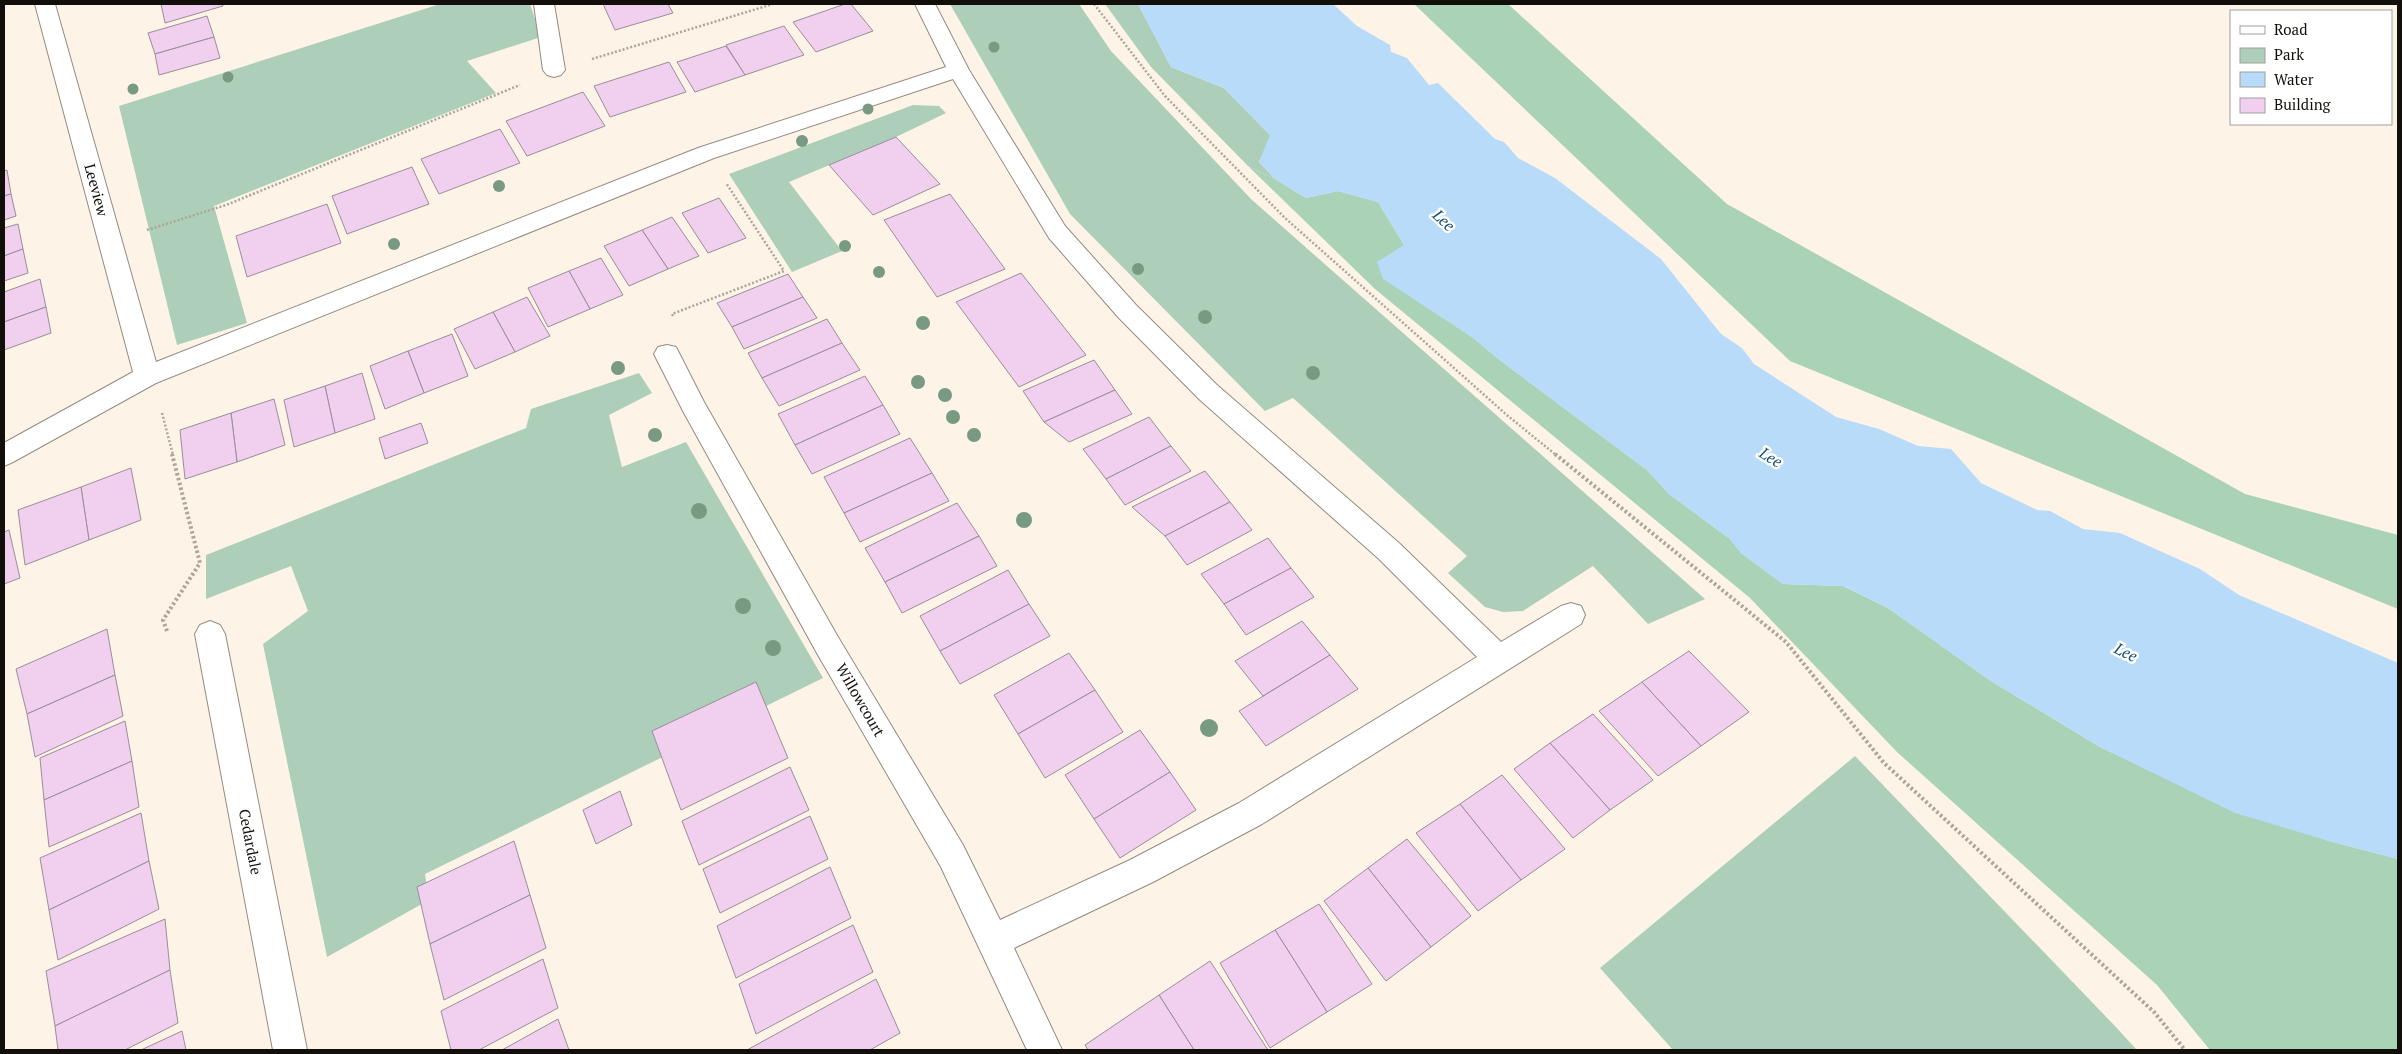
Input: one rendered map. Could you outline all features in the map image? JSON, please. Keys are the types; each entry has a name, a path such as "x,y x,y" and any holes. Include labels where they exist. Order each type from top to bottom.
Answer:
{"street":[{"name":"Leeview","path":"45,4 111,243 150,374"},
{"path":"544,4 554,70"},
{"path":"925,4 958,70 1057,232 1127,311 1208,392 1389,551 1498,658"},
{"path":"4,455 150,374 706,153 958,70"},
{"name":"Willowcourt","path":"667,354 693,406 823,637 952,856 1045,1050"},
{"path":"993,940 1108,889 1285,794 1498,658 1570,615"},
{"name":"Cedardale","path":"210,634 290,1050"}],"path":[{"path":"111,243 226,205 466,109 554,70 772,4"},
{"path":"1094,4 1165,96 1285,218 1508,416 1786,642 1884,763 2154,1012 2185,1050"},
{"path":"667,354 690,343 672,314 784,271 706,153"},
{"path":"150,374 200,564 163,620 174,650 210,634"}],"green space":[{"path":"440,4 530,4 541,37 467,61 496,93 214,206 247,323 177,345 119,106"},
{"path":"950,4 1079,4 1111,51 1252,200 1705,599 1648,624 1593,566 1523,611 1503,612 1485,607 1448,573 1467,556 1293,398 1265,411 1070,214"},
{"path":"1105,4 1138,4 1171,67 1224,88 1271,136 1259,162 1275,179 1248,166 1151,67"},
{"path":"1414,4 1508,4 1727,204 2245,494 2398,535 2398,609 1790,361"},
{"path":"913,105 939,106 946,113 896,137 789,182 842,251 792,272 729,174"},
{"path":"1248,166 1275,179 1306,198 1338,191 1378,202 1404,245 1384,279 1472,337 1501,361 1647,470 1669,494 1730,539 1741,553 1783,584 1843,586 1888,608 1991,681 2100,747 2153,772 2329,841 2398,859 2398,1050 2210,1050 2157,985 1897,752 1750,598 1375,289"},
{"path":"639,373 652,393 609,415 622,467 686,442 823,678 425,874 429,900 327,957 263,644 308,611 291,566 206,599 206,555 526,428 531,409"},
{"path":"1855,756 2137,1050 1673,1050 1600,968"}],"water":[{"name":"Lee","path":"1138,4 1333,4 1357,26 1390,45 1391,52 1407,58 1429,85 1438,83 1495,139 1504,142 1518,158 1555,178 1661,259 1721,334 1742,348 1754,364 1836,417 1879,429 1918,446 1951,449 1981,483 2037,510 2050,511 2083,529 2120,533 2200,569 2239,595 2398,663 2398,859 2235,813 2100,747 1991,681 1888,608 1843,586 1783,584 1741,553 1730,539 1669,494 1647,470 1501,361 1472,337 1383,279 1377,262 1404,245 1378,202 1338,191 1306,198 1275,179 1259,162 1270,135 1224,88 1171,67"}],"building":[{"path":"161,4 222,4 223,6 165,23"},
{"path":"603,4 668,4 673,13 615,30"},
{"path":"845,4 851,4 873,31 816,52 793,22"},
{"path":"207,16 214,37 155,54 148,33"},
{"path":"784,26 804,55 745,75 726,45"},
{"path":"214,37 220,58 159,75 155,54"},
{"path":"726,46 745,75 695,92 677,62"},
{"path":"669,62 686,92 610,117 594,86"},
{"path":"583,92 605,126 527,156 506,121"},
{"path":"500,129 520,163 439,194 421,159"},
{"path":"896,137 940,184 873,215 829,165"},
{"path":"412,167 429,204 347,234 332,196"},
{"path":"7,170 11,194 4,196 4,171"},
{"path":"11,194 16,216 4,220 4,196"},
{"path":"950,194 1005,269 937,297 884,220"},
{"path":"719,198 746,238 708,253 682,213"},
{"path":"327,204 341,243 247,277 236,236"},
{"path":"672,217 699,256 668,269 642,230"},
{"path":"18,224 23,249 4,256 4,228"},
{"path":"642,230 668,269 629,286 604,246"},
{"path":"23,249 28,273 4,281 4,256"},
{"path":"601,258 623,295 590,309 569,271"},
{"path":"569,271 590,309 548,327 528,288"},
{"path":"1021,273 1086,355 1019,387 956,302"},
{"path":"788,274 803,297 732,327 717,303"},
{"path":"40,279 46,307 4,322 4,292"},
{"path":"527,297 550,336 515,352 493,312"},
{"path":"803,297 817,318 744,349 732,327"},
{"path":"46,307 51,333 4,350 4,322"},
{"path":"493,312 515,352 475,369 454,329"},
{"path":"827,319 842,343 762,378 748,353"},
{"path":"452,334 468,376 424,393 408,351"},
{"path":"842,343 860,370 779,406 762,378"},
{"path":"408,351 424,393 385,409 370,366"},
{"path":"1094,360 1115,390 1044,422 1023,391"},
{"path":"362,373 375,419 335,433 325,386"},
{"path":"865,376 883,405 795,445 778,414"},
{"path":"325,386 335,433 294,447 284,400"},
{"path":"1115,390 1132,414 1069,442 1044,422"},
{"path":"274,399 285,445 237,462 231,413"},
{"path":"883,405 900,434 812,474 795,445"},
{"path":"231,413 237,462 185,479 180,430"},
{"path":"1149,417 1171,446 1106,479 1083,449"},
{"path":"421,423 428,443 385,459 379,438"},
{"path":"910,438 932,473 844,513 824,477"},
{"path":"1171,446 1191,471 1125,505 1106,479"},
{"path":"131,468 141,520 89,540 81,487"},
{"path":"1205,471 1230,502 1165,536 1132,507"},
{"path":"932,473 949,501 860,542 844,513"},
{"path":"81,487 89,540 25,565 18,510"},
{"path":"1230,502 1252,530 1187,565 1165,536"},
{"path":"957,503 979,536 885,582 865,548"},
{"path":"9,530 20,578 4,584 4,532"},
{"path":"979,536 997,566 902,613 885,582"},
{"path":"1268,538 1291,568 1224,604 1201,574"},
{"path":"1291,568 1314,597 1246,635 1224,604"},
{"path":"1008,570 1029,604 940,651 920,616"},
{"path":"1029,604 1050,636 960,684 940,651"},
{"path":"1302,621 1330,655 1263,696 1235,661"},
{"path":"107,629 115,675 27,714 16,669"},
{"path":"1689,651 1749,712 1701,746 1642,682"},
{"path":"1069,653 1095,690 1018,734 994,695"},
{"path":"1330,655 1358,689 1266,746 1239,711"},
{"path":"115,675 123,716 35,757 27,714"},
{"path":"756,682 788,758 681,810 652,731"},
{"path":"1642,682 1701,746 1658,776 1599,711"},
{"path":"1095,690 1123,732 1045,778 1018,734"},
{"path":"1593,714 1653,780 1610,810 1550,743"},
{"path":"125,721 132,761 44,800 40,758"},
{"path":"1140,730 1170,772 1094,819 1065,775"},
{"path":"1550,743 1610,810 1573,838 1514,769"},
{"path":"132,761 139,807 49,847 44,800"},
{"path":"790,767 809,810 699,865 682,821"},
{"path":"1170,772 1196,810 1120,858 1094,819"},
{"path":"1502,775 1565,849 1521,880 1460,804"},
{"path":"620,791 632,825 596,844 583,810"},
{"path":"1460,804 1521,880 1478,911 1416,833"},
{"path":"141,813 149,861 49,910 40,858"},
{"path":"810,816 828,859 720,913 703,869"},
{"path":"1407,839 1471,916 1431,947 1368,868"},
{"path":"514,841 530,895 430,944 417,887"},
{"path":"149,861 159,909 58,960 49,910"},
{"path":"830,867 851,918 736,978 717,926"},
{"path":"1368,868 1431,947 1386,981 1324,901"},
{"path":"530,895 546,948 444,1000 430,944"},
{"path":"1319,904 1372,984 1327,1012 1275,930"},
{"path":"165,919 170,970 55,1026 46,971"},
{"path":"853,925 873,972 756,1034 739,984"},
{"path":"1275,930 1327,1012 1270,1048 1220,963"},
{"path":"543,959 558,1008 479,1050 451,1050 441,1011"},
{"path":"1210,961 1268,1050 1194,1050 1159,995"},
{"path":"170,970 178,1023 125,1050 58,1050 55,1026"},
{"path":"876,979 900,1033 870,1050 747,1050"},
{"path":"1159,995 1194,1050 1088,1050 1085,1045"},
{"path":"558,1019 569,1050 502,1050"},
{"path":"182,1031 186,1050 141,1050"}]}
